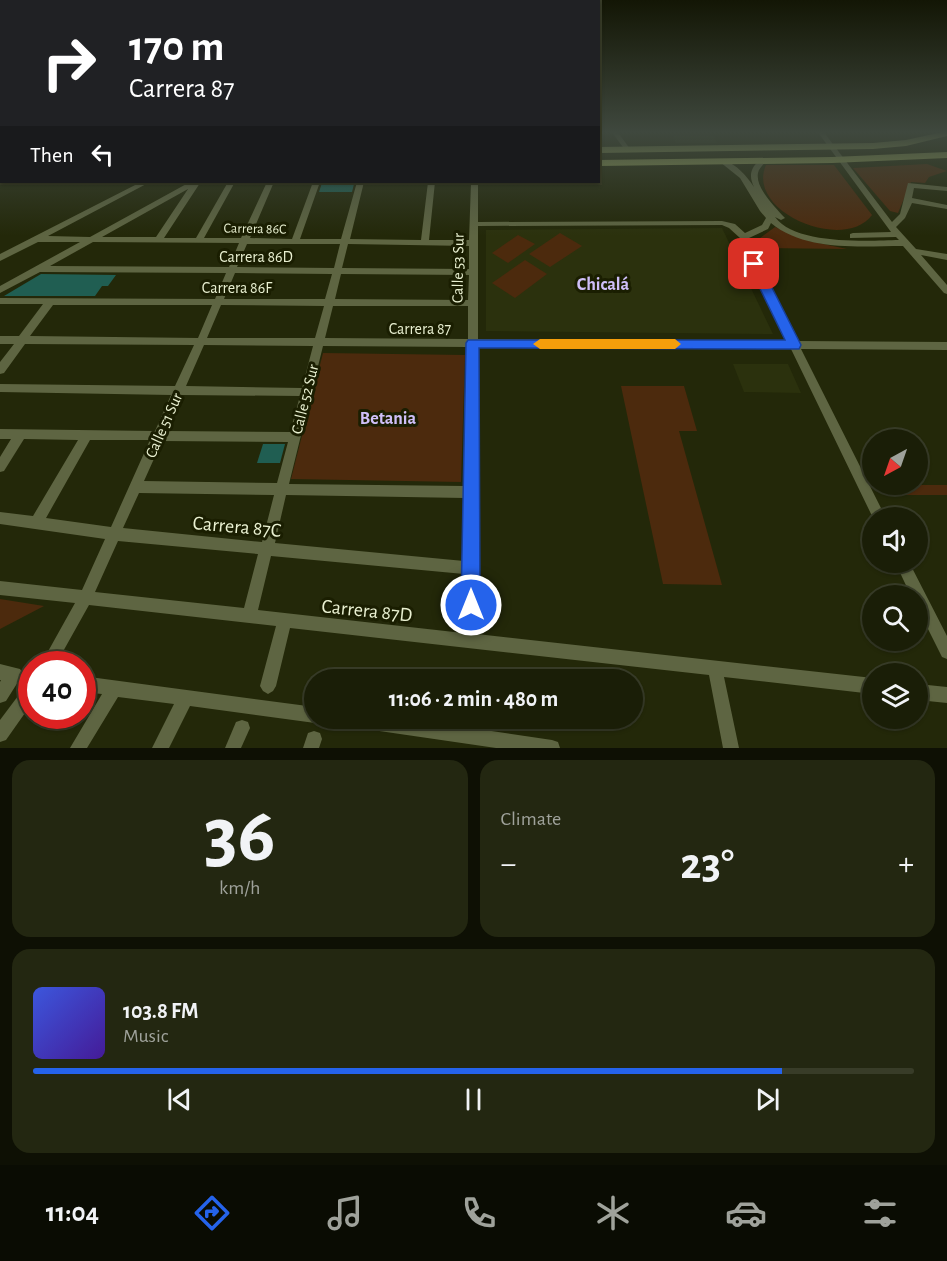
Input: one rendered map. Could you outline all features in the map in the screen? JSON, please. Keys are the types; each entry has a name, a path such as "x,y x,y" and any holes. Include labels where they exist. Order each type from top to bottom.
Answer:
{"street":[{"path":"730,166 738,171 772,216 794,232 817,239 840,242 905,243"},
{"path":"759,166 753,178 772,216 798,228 830,236 897,234"},
{"path":"846,166 897,234 946,290"},
{"path":"0,258 144,183"},
{"path":"0,290 194,183"},
{"path":"158,240 195,183"},
{"path":"199,240 230,183"},
{"name":"Calle 51 Sur","path":"55,651 85,599 270,183"},
{"path":"295,242 316,183"},
{"name":"Calle 52 Sur","path":"249,617 360,183"},
{"name":"Calle 53 Sur","path":"425,242 431,183"},
{"name":"Calle 53 Sur","path":"470,642 474,183"},
{"path":"891,226 899,222 905,214 910,200 910,186 914,184 947,189"},
{"path":"910,200 947,207"},
{"path":"744,237 765,227 772,216"},
{"path":"474,224 722,223 732,226 744,237 754,264 875,507"},
{"name":"Carrera 86C","path":"36,239 474,243"},
{"path":"911,251 947,257"},
{"name":"Carrera 86D","path":"38,269 474,272"},
{"name":"Carrera 86F","path":"0,301 473,303"},
{"path":"0,370 51,301"},
{"name":"Carrera 87","path":"0,340 947,346"},
{"path":"0,388 306,392"},
{"path":"0,434 295,437"},
{"path":"0,467 21,434"},
{"path":"36,523 87,435"},
{"path":"135,487 472,492"},
{"name":"Carrera 87C","path":"0,518 114,534 471,568"},
{"path":"908,573 947,652"},
{"name":"Carrera 87D","path":"0,588 862,685"},
{"path":"268,687 285,621"},
{"path":"715,669 731,748"},
{"path":"0,695 8,673"},
{"path":"96,686 304,713"},
{"path":"78,748 114,689"},
{"path":"928,693 947,695"},
{"path":"160,748 186,698"},
{"path":"0,734 18,709"},
{"path":"233,748 242,728"},
{"path":"409,729 491,743 552,748"}],"shaded area":[{"path":"766,166 835,166 872,215 859,226 841,230 821,228 801,222 783,211 770,198 763,182"},
{"path":"932,166 947,171 929,177 925,183 911,182 898,213 890,211 853,168"},
{"path":"775,227 809,241 847,249 757,248 756,241"},
{"path":"722,228 773,334 486,331 486,230"},
{"path":"560,233 582,246 550,267 529,254"},
{"path":"518,235 535,244 508,263 492,253"},
{"path":"525,260 547,274 515,298 492,283"},
{"path":"323,353 465,355 461,482 291,479"},
{"path":"733,364 788,364 801,393 744,392"},
{"path":"621,386 684,386 697,431 679,431 722,585 663,584"},
{"path":"928,485 947,485 947,495 928,495"},
{"path":"0,599 44,606 0,629"}],"building":[{"path":"322,183 354,184 352,192 319,192"},
{"path":"41,274 116,275 108,286 102,286 95,296 4,296"},
{"path":"263,444 285,444 280,463 257,463"}],"slow traffic":[{"path":"540,344 675,344"}],"district":[{"name":"Chicalá","path":"603,284"},
{"name":"Betania","path":"388,418"}],"route":[{"path":"471,605 473,343 794,345 754,264"}]}
